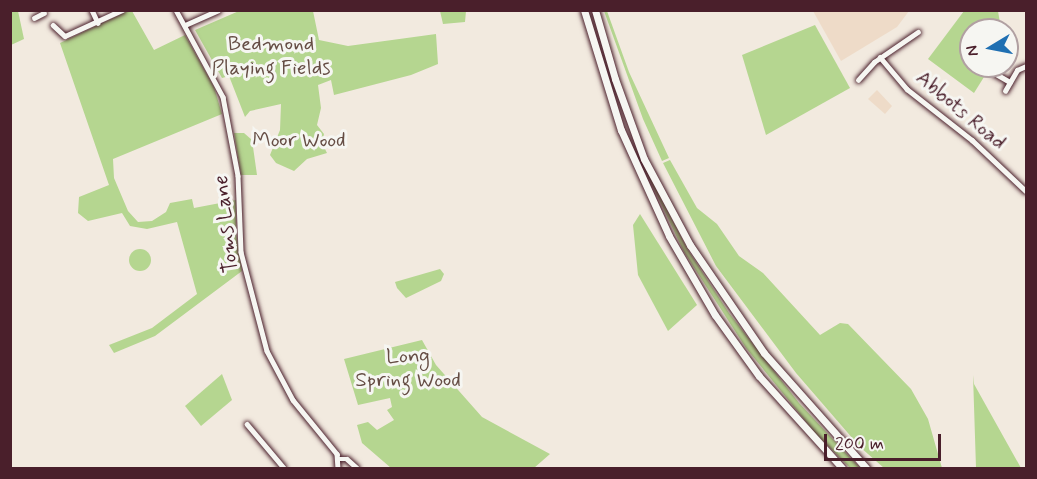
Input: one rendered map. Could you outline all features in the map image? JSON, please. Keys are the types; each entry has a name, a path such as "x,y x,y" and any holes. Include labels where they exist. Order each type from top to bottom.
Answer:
{"highway":[{"path":"584,10 621,130 669,236 715,315 759,376 842,468"},
{"path":"595,10 615,80 644,159 690,245 764,353 866,468"}],"street":[{"path":"92,10 98,23"},
{"path":"53,24 65,36 98,23 122,10"},
{"name":"Toms Lane","path":"177,10 223,97 238,176 241,252 267,351 286,390 339,459 347,459 357,468"},
{"path":"185,25 218,10"},
{"path":"858,80 880,57 918,32"},
{"name":"Abbots Road","path":"880,57 907,89 965,134 1024,189"},
{"path":"1005,91 1018,68 1026,66"},
{"path":"1003,78 1010,82"},
{"name":"Abbots Road","path":"1024,189 1026,180"},
{"path":"247,424 284,468"},
{"path":"338,468 339,459"}],"shaded area":[{"path":"813,11 909,11 897,27 841,61"},
{"path":"877,90 892,106 885,114 868,99"}],"green space":[{"path":"11,10 18,11 24,39 11,45"},
{"path":"132,11 154,50 185,35 214,87 222,114 113,159 114,178 128,211 138,222 152,221 166,212 170,203 192,199 194,208 236,200 236,234 242,271 155,336 114,353 109,345 152,328 197,294 177,222 147,229 130,226 122,213 88,221 78,213 79,197 109,185 60,43"},
{"path":"239,11 313,11 319,40 348,46 436,34 438,64 411,75 334,95 331,80 318,85 321,108 317,125 324,134 322,143 327,153 307,159 294,171 276,163 270,155 280,130 281,104 250,111 245,117 229,76 222,78 195,30"},
{"path":"440,11 466,11 465,22 443,24"},
{"path":"604,11 607,11 629,72 669,158 662,161 643,119"},
{"path":"964,11 998,11 999,18 959,18 959,78 983,78 974,93 928,59"},
{"path":"815,25 850,88 766,135 742,55"},
{"path":"234,133 244,133 252,140 257,175 241,175"},
{"path":"635,149 688,250 729,313 799,403 860,468 850,468 816,434 746,348 684,252"},
{"path":"670,160 697,208 717,224 739,256 763,273 820,335 840,323 848,324 911,389 928,419 942,468 884,468 860,447 796,373 716,266 663,163"},
{"path":"640,214 697,305 668,331 638,275 633,225"},
{"path":"140,249 148,252 151,260 148,268 140,271 132,268 129,260 132,252"},
{"path":"440,269 444,274 441,281 406,298 397,288 395,282"},
{"name":"Long Spring Wood","path":"422,340 436,365 482,417 550,454 534,468 391,468 362,443 357,425 368,422 377,430 394,420 387,410 392,407 390,398 358,405 344,359"},
{"path":"222,374 232,400 201,426 185,406"},
{"path":"973,375 974,384 1021,468 976,468"}],"park label":[{"name":"Bedmond Playing Fields","path":"271,56"},
{"name":"Moor Wood","path":"299,140"}]}
